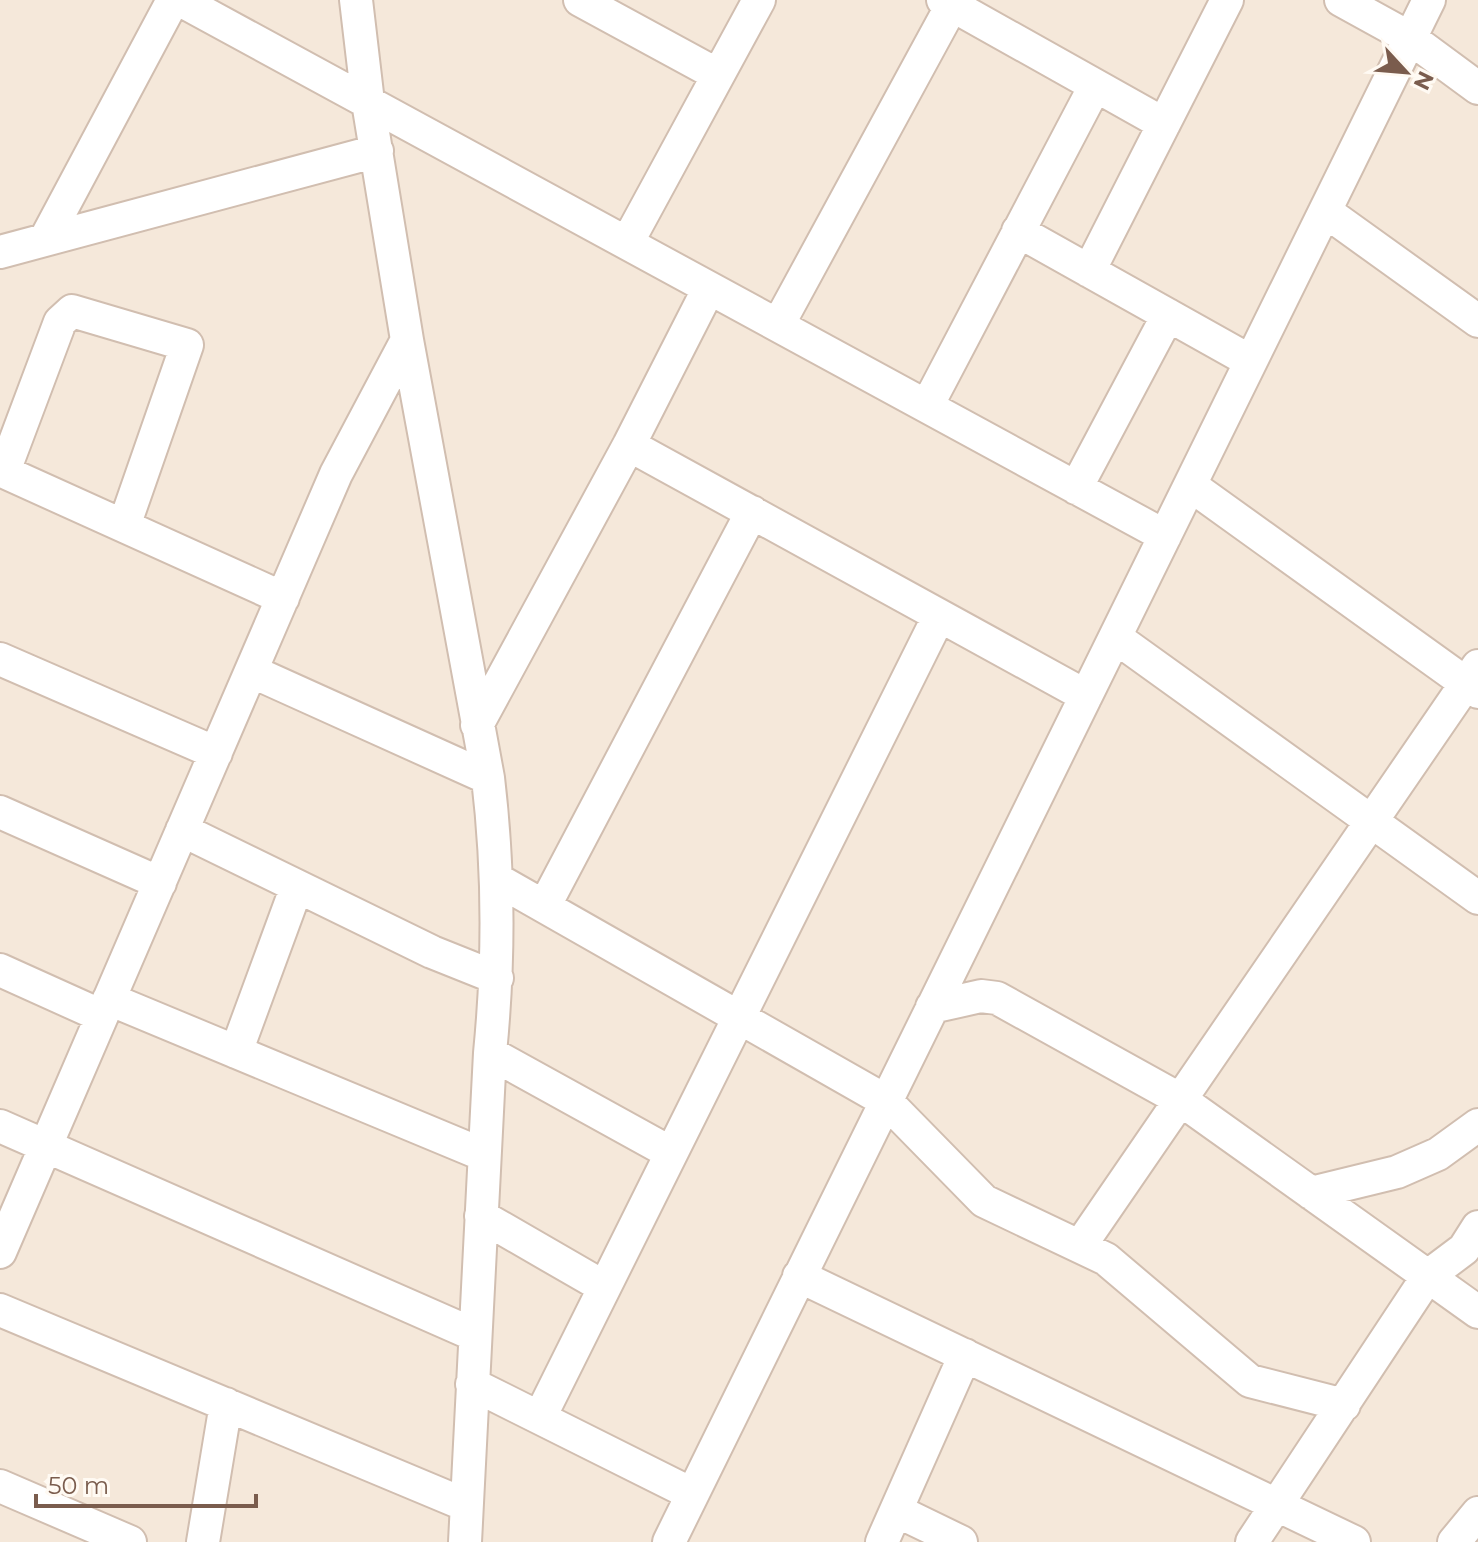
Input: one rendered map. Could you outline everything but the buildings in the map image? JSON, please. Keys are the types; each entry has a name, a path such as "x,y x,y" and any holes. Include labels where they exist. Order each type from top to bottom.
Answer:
{"street":[{"path":"45,240 173,0"},
{"path":"180,0 1165,536"},
{"path":"356,0 368,102 407,340 488,778 495,833 497,978 484,1155 465,1542"},
{"path":"580,0 718,75"},
{"path":"627,243 759,0"},
{"path":"1089,271 1227,0"},
{"path":"1341,0 1410,38 1478,88"},
{"path":"669,1542 1429,0"},
{"path":"778,325 948,3 1164,124"},
{"path":"927,406 1095,86"},
{"path":"0,252 377,151"},
{"path":"1325,211 1478,321"},
{"path":"1018,231 1250,361"},
{"path":"477,725 629,445 709,288"},
{"path":"124,526 187,345 72,311 60,322 2,470 124,526 283,598"},
{"path":"1076,488 1168,315"},
{"path":"0,1252 336,474 407,340"},
{"path":"629,445 1086,696"},
{"path":"1080,1246 1371,821 1474,681 1190,485"},
{"path":"545,905 752,512"},
{"path":"540,1417 939,616"},
{"path":"1115,637 1478,898"},
{"path":"0,659 216,753"},
{"path":"251,671 488,778"},
{"path":"0,812 160,883"},
{"path":"182,830 432,952 497,978"},
{"path":"496,879 886,1101 984,1201 1106,1259 1250,1381 1344,1405"},
{"path":"236,1052 297,886"},
{"path":"0,970 236,1052 484,1155"},
{"path":"932,1007 981,996 997,998 1181,1100 1478,1312"},
{"path":"490,1053 671,1153"},
{"path":"1311,1193 1397,1172 1438,1154 1478,1125"},
{"path":"0,1126 475,1335"},
{"path":"481,1216 604,1287"},
{"path":"1252,1542 1428,1276 1464,1249 1478,1227"},
{"path":"799,1276 1354,1542"},
{"path":"0,1310 466,1505"},
{"path":"882,1542 965,1355"},
{"path":"472,1384 692,1494"},
{"path":"203,1542 226,1404"},
{"path":"0,1486 130,1542"},
{"path":"897,1511 961,1542"},
{"path":"1454,1542 1478,1513"}],"shaded area":[{"path":"0,0 1478,0 1478,1542 0,1542"}]}
